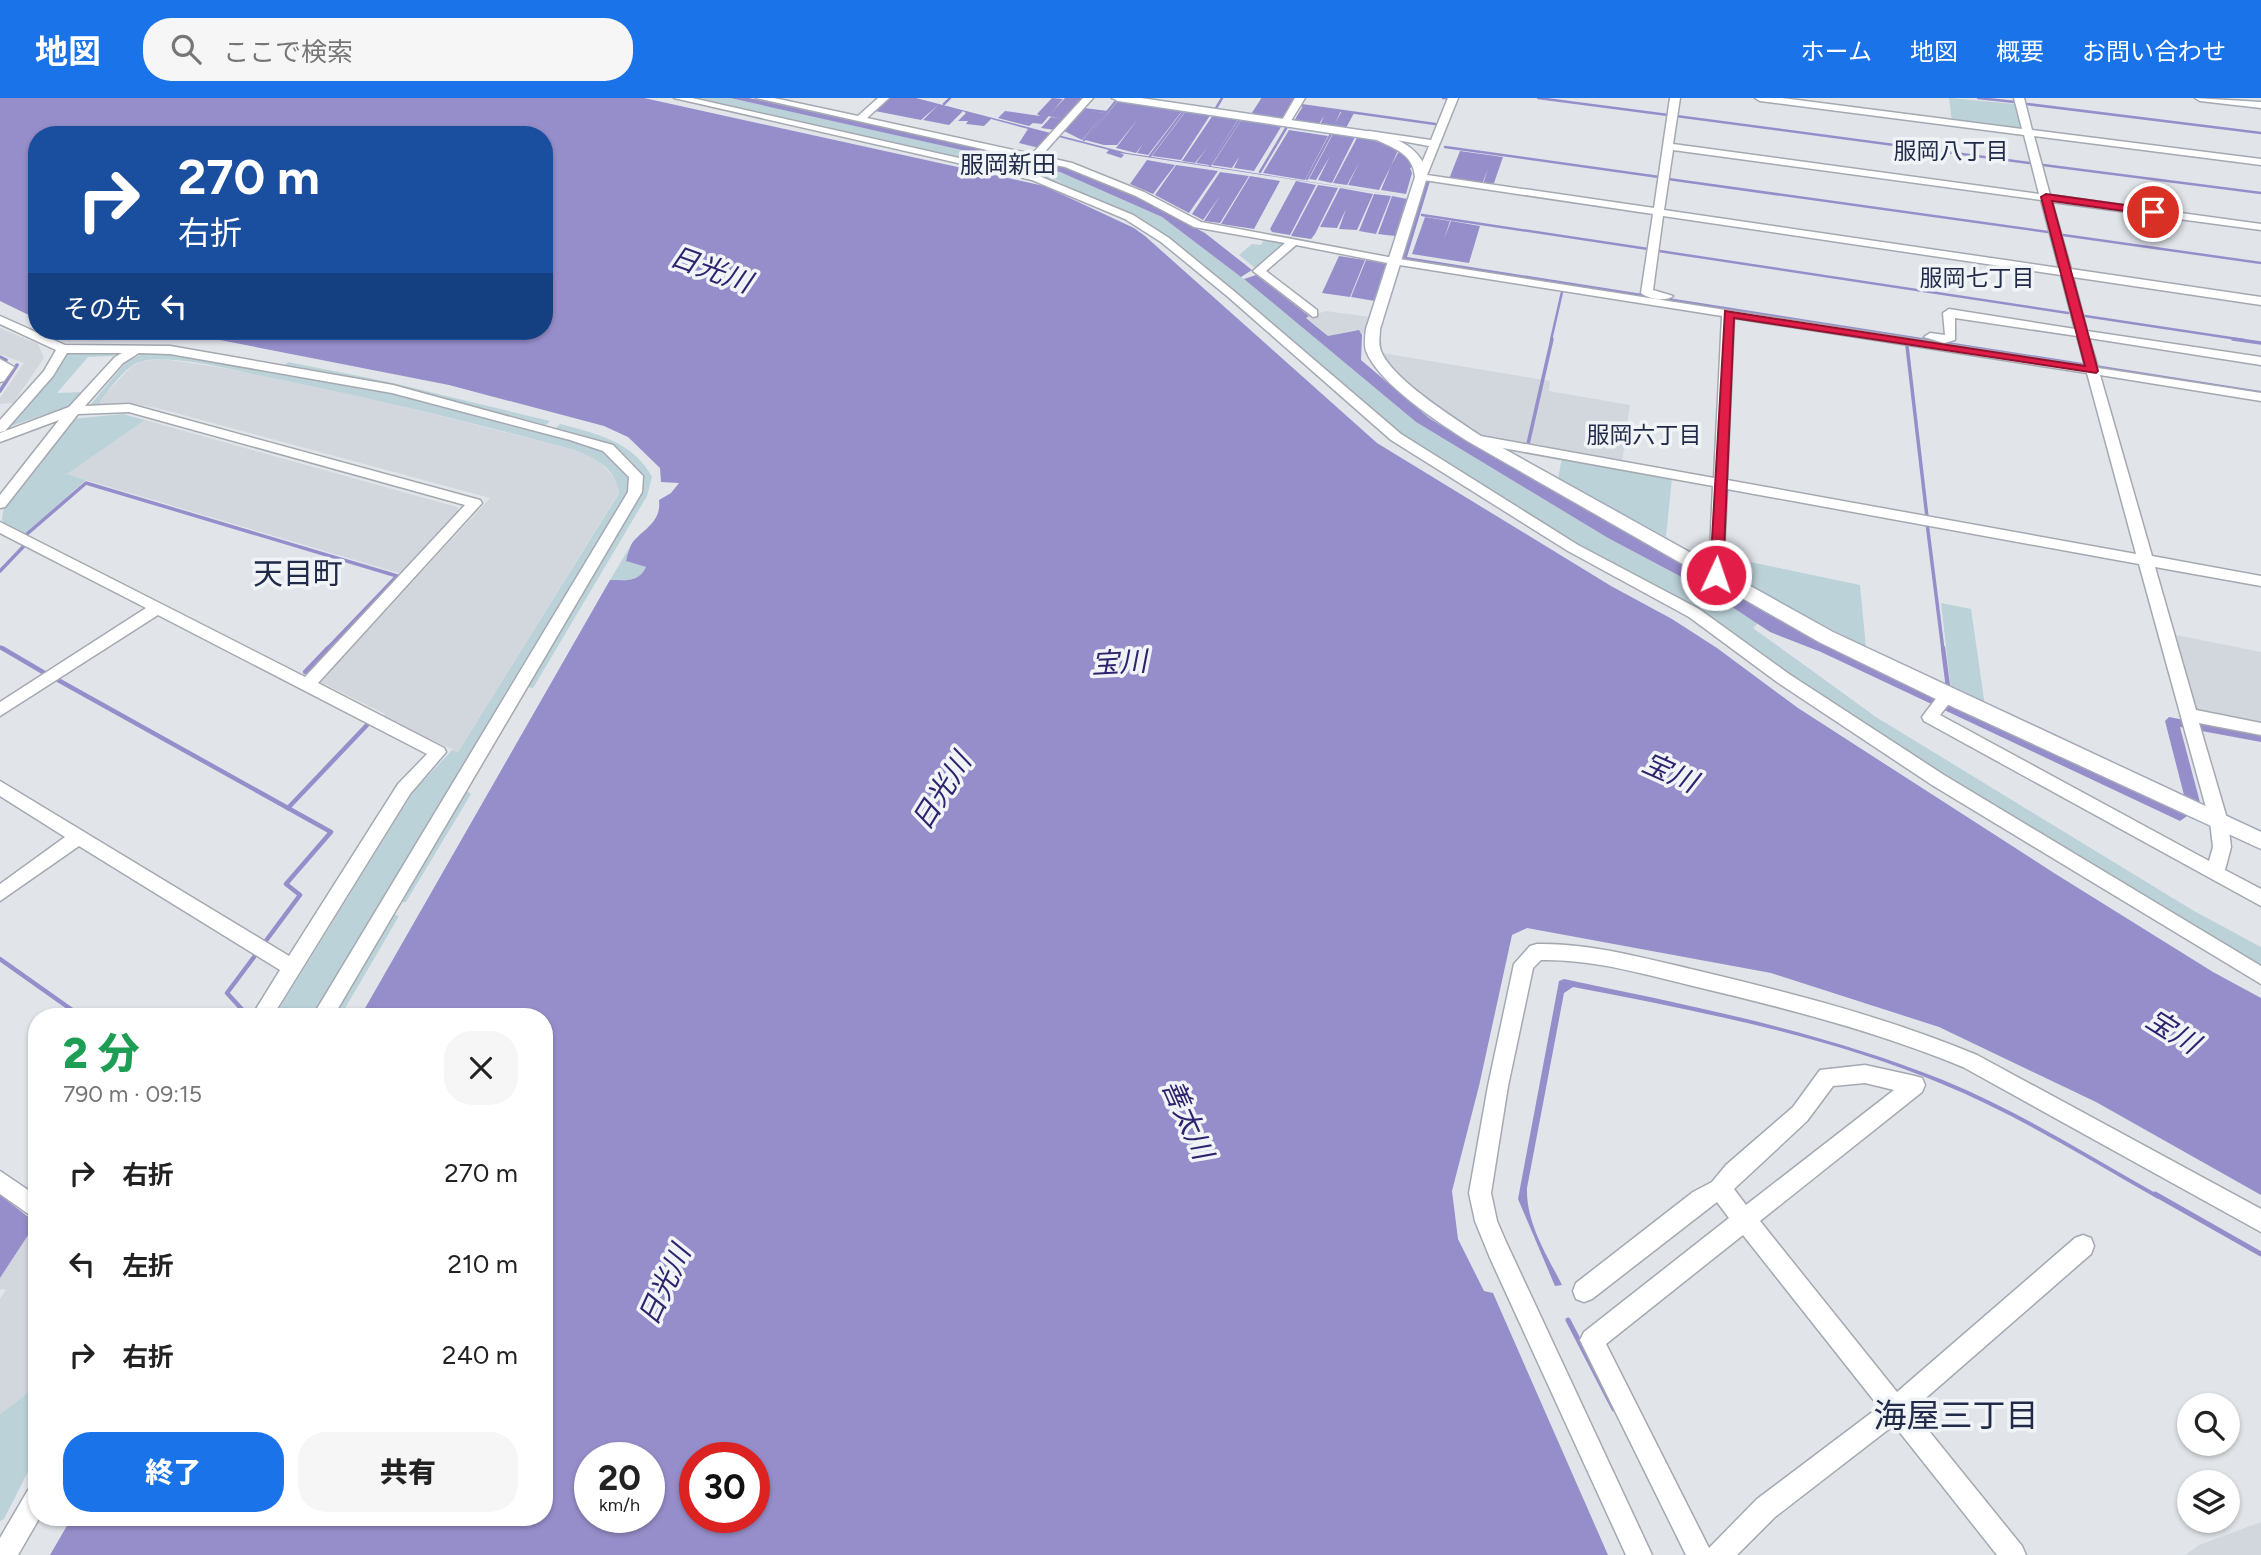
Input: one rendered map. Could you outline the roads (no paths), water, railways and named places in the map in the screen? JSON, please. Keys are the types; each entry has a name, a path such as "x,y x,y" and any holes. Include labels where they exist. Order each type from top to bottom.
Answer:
{"street":[{"path":"679,98 1035,178 1129,217 1165,240 1231,294 1396,437 1573,548 1694,613 1783,678 1938,780 2261,976"},
{"path":"761,98 1032,160 1068,165 1140,194 1198,225 1647,297 1944,339 2261,397"},
{"path":"861,119 884,98"},
{"path":"1032,160 1088,98"},
{"path":"1118,98 1155,100 1435,144"},
{"path":"1286,122 1300,98"},
{"path":"1453,98 1421,177 1371,337 1376,359 1401,384 1437,414 1475,439 1943,701 2261,841"},
{"path":"1647,297 1675,98"},
{"path":"1760,98 2261,162"},
{"path":"2020,98 2082,333 2219,822 2222,847 2215,874"},
{"path":"2200,98 2261,105"},
{"path":"1362,133 1403,146 1420,166 1421,177"},
{"path":"1668,146 2261,227"},
{"path":"1032,160 1074,193"},
{"path":"1421,177 2261,301"},
{"path":"1295,241 1259,271 1313,313"},
{"path":"1647,297 1728,314 2261,388"},
{"path":"1944,339 1951,337 1949,313 2261,361"},
{"path":"1716,575 1728,314"},
{"path":"0,320 28,333"},
{"path":"43,340 63,349 170,350 222,357 393,390 575,437 608,449 626,463 636,476 635,492 327,1008"},
{"path":"0,428 49,373 63,349"},
{"path":"0,503 119,360 137,349"},
{"path":"0,363 8,367 0,378"},
{"path":"0,438 74,411 129,408 475,503 306,686"},
{"path":"1475,439 2261,581"},
{"path":"0,527 156,610 438,752 404,789 267,1008"},
{"path":"0,710 156,610"},
{"path":"1943,701 1930,717 2261,898"},
{"path":"2192,722 2261,729"},
{"path":"0,788 292,968"},
{"path":"0,894 79,836"},
{"path":"1639,1555 1498,1250 1486,1220 1480,1194 1498,1086 1524,964 1537,952 1561,950 1611,959 1740,989 1856,1019 1936,1046 1970,1061 2261,1222"},
{"path":"1584,1291 1701,1199 1720,1189 1734,1172 1800,1114 1827,1077 1865,1074 1915,1085 1592,1340 1699,1555"},
{"path":"0,1181 28,1202"},
{"path":"1720,1189 2013,1555"},
{"path":"1719,1555 1766,1508 1897,1408 2083,1246"},
{"path":"4,1555 28,1514"}],"water":[{"path":"0,98 644,98 1044,186 1134,228 1377,443 1611,586 1672,619 1717,648 1798,708 2054,873 2213,972 2261,998 2261,1195 2096,1102 1939,1027 1771,973 1527,928 1512,935 1479,1086 1452,1191 1458,1239 1484,1291 1493,1293 1608,1555 50,1555 67,1526 553,1526 553,1008 365,1008 610,580 635,578 646,567 626,561 631,545 654,521 659,500 671,493 679,483 661,482 660,468 628,437 604,426 449,385 220,340 553,340 553,126 28,126 28,315 0,301"},
{"path":"730,98 749,98 1059,166 1121,189 1205,233 1252,270 1241,277 1162,217 1060,172"},
{"path":"889,98 916,98 1127,153 1406,197 1120,153 1124,155 1121,158 1106,153 1109,150 1051,135 1039,148 1019,143 1028,129 991,119 984,126 966,124 968,121 958,121 966,113 963,111 949,125 923,120 938,105 921,120 875,111"},
{"path":"1052,98 1063,99 1042,124 1033,123 1029,126 998,118 1005,111 1040,116 1037,114"},
{"path":"1065,98 1084,98 1055,130 1041,128 1051,117 1063,119 1048,116"},
{"path":"1264,98 1297,98 1285,120 1253,115"},
{"path":"1118,101 1182,111 1148,155 1137,153 1143,144 1136,153 1116,148 1138,119 1117,145 1085,140"},
{"path":"1303,106 1341,111 1335,123 1342,111 1354,113 1346,128 1320,125 1324,116 1319,124 1294,121"},
{"path":"1084,110 1105,113 1082,140 1064,131"},
{"path":"1186,111 1211,114 1181,160 1152,156"},
{"path":"1213,115 1239,118 1209,165 1196,163 1207,148 1195,163 1182,161"},
{"path":"1242,119 1281,127 1254,171 1234,168 1239,157 1232,168 1212,165"},
{"path":"1289,130 1328,136 1305,180 1263,173"},
{"path":"1334,132 1356,135 1332,183 1318,180 1330,156 1316,180 1309,179"},
{"path":"1358,136 1399,148 1379,190 1348,185 1360,161 1347,185 1333,183"},
{"path":"1400,149 1413,167 1410,168 1412,173 1406,194 1381,190"},
{"path":"1460,151 1503,157 1493,186 1483,184 1488,169 1482,184 1449,179"},
{"path":"1147,160 1175,165 1153,194 1130,184"},
{"path":"1176,165 1218,171 1189,213 1155,195"},
{"path":"1220,172 1249,176 1220,223 1204,221 1220,196 1203,220 1192,214"},
{"path":"1250,176 1280,181 1254,229 1221,224"},
{"path":"1424,180 1430,181 1407,257 2261,393 1402,259"},
{"path":"1296,181 1316,185 1290,235 1272,232 1270,229"},
{"path":"1318,185 1338,188 1315,234 1311,239 1291,236"},
{"path":"1340,188 1373,194 1357,230 1339,229 1346,209 1337,228 1320,227"},
{"path":"1374,194 1391,196 1376,234 1359,231"},
{"path":"1392,196 1407,199 1395,236 1378,234"},
{"path":"1425,217 1450,221 1444,239 1451,221 1480,226 1469,263 1412,254"},
{"path":"1339,256 1365,260 1350,297 1322,293"},
{"path":"1366,260 1386,264 1375,301 1351,297"},
{"path":"1256,275 1309,316 1306,318 1328,336 1359,330 1362,335 1361,360 1429,418 1450,431 1819,642 2169,807 2176,807 2185,799 2165,721 2169,717 2261,735 2261,742 2180,727 2201,806 2180,821 1821,652 1770,632 1708,591 1608,538 1416,422 1244,279"},
{"path":"1564,979 1756,1021 1850,1047 1943,1080 2026,1119 2159,1195 2158,1199 1998,1109 1898,1067 1760,1026 1573,987 1564,993 1527,1188 1534,1226 1562,1285 1555,1286 1518,1199 1559,981"},
{"path":"0,1195 28,1217 28,1235 0,1278"}],"waterway":[{"path":"944,104 950,98"},
{"path":"1215,110 1222,98"},
{"path":"1252,115 1263,98"},
{"path":"1538,98 1668,115"},
{"path":"1978,98 2015,102"},
{"path":"1084,140 1116,101"},
{"path":"2027,104 2261,133"},
{"path":"1300,105 1435,124"},
{"path":"1082,109 1106,112"},
{"path":"1150,156 1184,111"},
{"path":"1676,116 2029,163"},
{"path":"1210,165 1239,121"},
{"path":"1260,172 1288,125"},
{"path":"1307,179 1332,132"},
{"path":"1445,147 1659,177"},
{"path":"2043,165 2261,193"},
{"path":"1668,179 2048,232"},
{"path":"1422,215 1648,249"},
{"path":"2063,235 2261,263"},
{"path":"1659,251 2068,313"},
{"path":"1551,340 1562,292"},
{"path":"2085,316 2244,340"},
{"path":"1528,444 1552,339"},
{"path":"2233,339 2261,343"},
{"path":"1907,346 1927,517"},
{"path":"0,357 6,360"},
{"path":"0,391 17,365"},
{"path":"27,534 86,483 397,576 326,650"},
{"path":"1927,523 1943,650"},
{"path":"0,571 24,546"},
{"path":"0,647 5,650"},
{"path":"2,648 48,675"},
{"path":"305,672 328,648"},
{"path":"1943,648 1948,687"},
{"path":"58,680 331,832 286,884 300,895 265,942"},
{"path":"288,808 367,725"},
{"path":"241,1008 227,993 254,957"},
{"path":"0,959 69,1008"},
{"path":"2155,1194 2261,1254"},
{"path":"1568,1320 1614,1409"}],"district":[{"name":"服岡八丁目","path":"1951,151"},
{"name":"服岡新田","path":"1008,165"},
{"name":"服岡七丁目","path":"1977,278"},
{"name":"服岡六丁目","path":"1644,435"},
{"name":"天目町","path":"298,574"},
{"name":"海屋三丁目","path":"1956,1415"}],"water label":[{"name":"日光川","path":"711,269"},
{"name":"宝川","path":"1119,662"},
{"name":"宝川","path":"1670,772"},
{"name":"日光川","path":"941,791"},
{"name":"宝川","path":"2173,1031"},
{"name":"善太川","path":"1188,1119"},
{"name":"日光川","path":"664,1285"}]}
